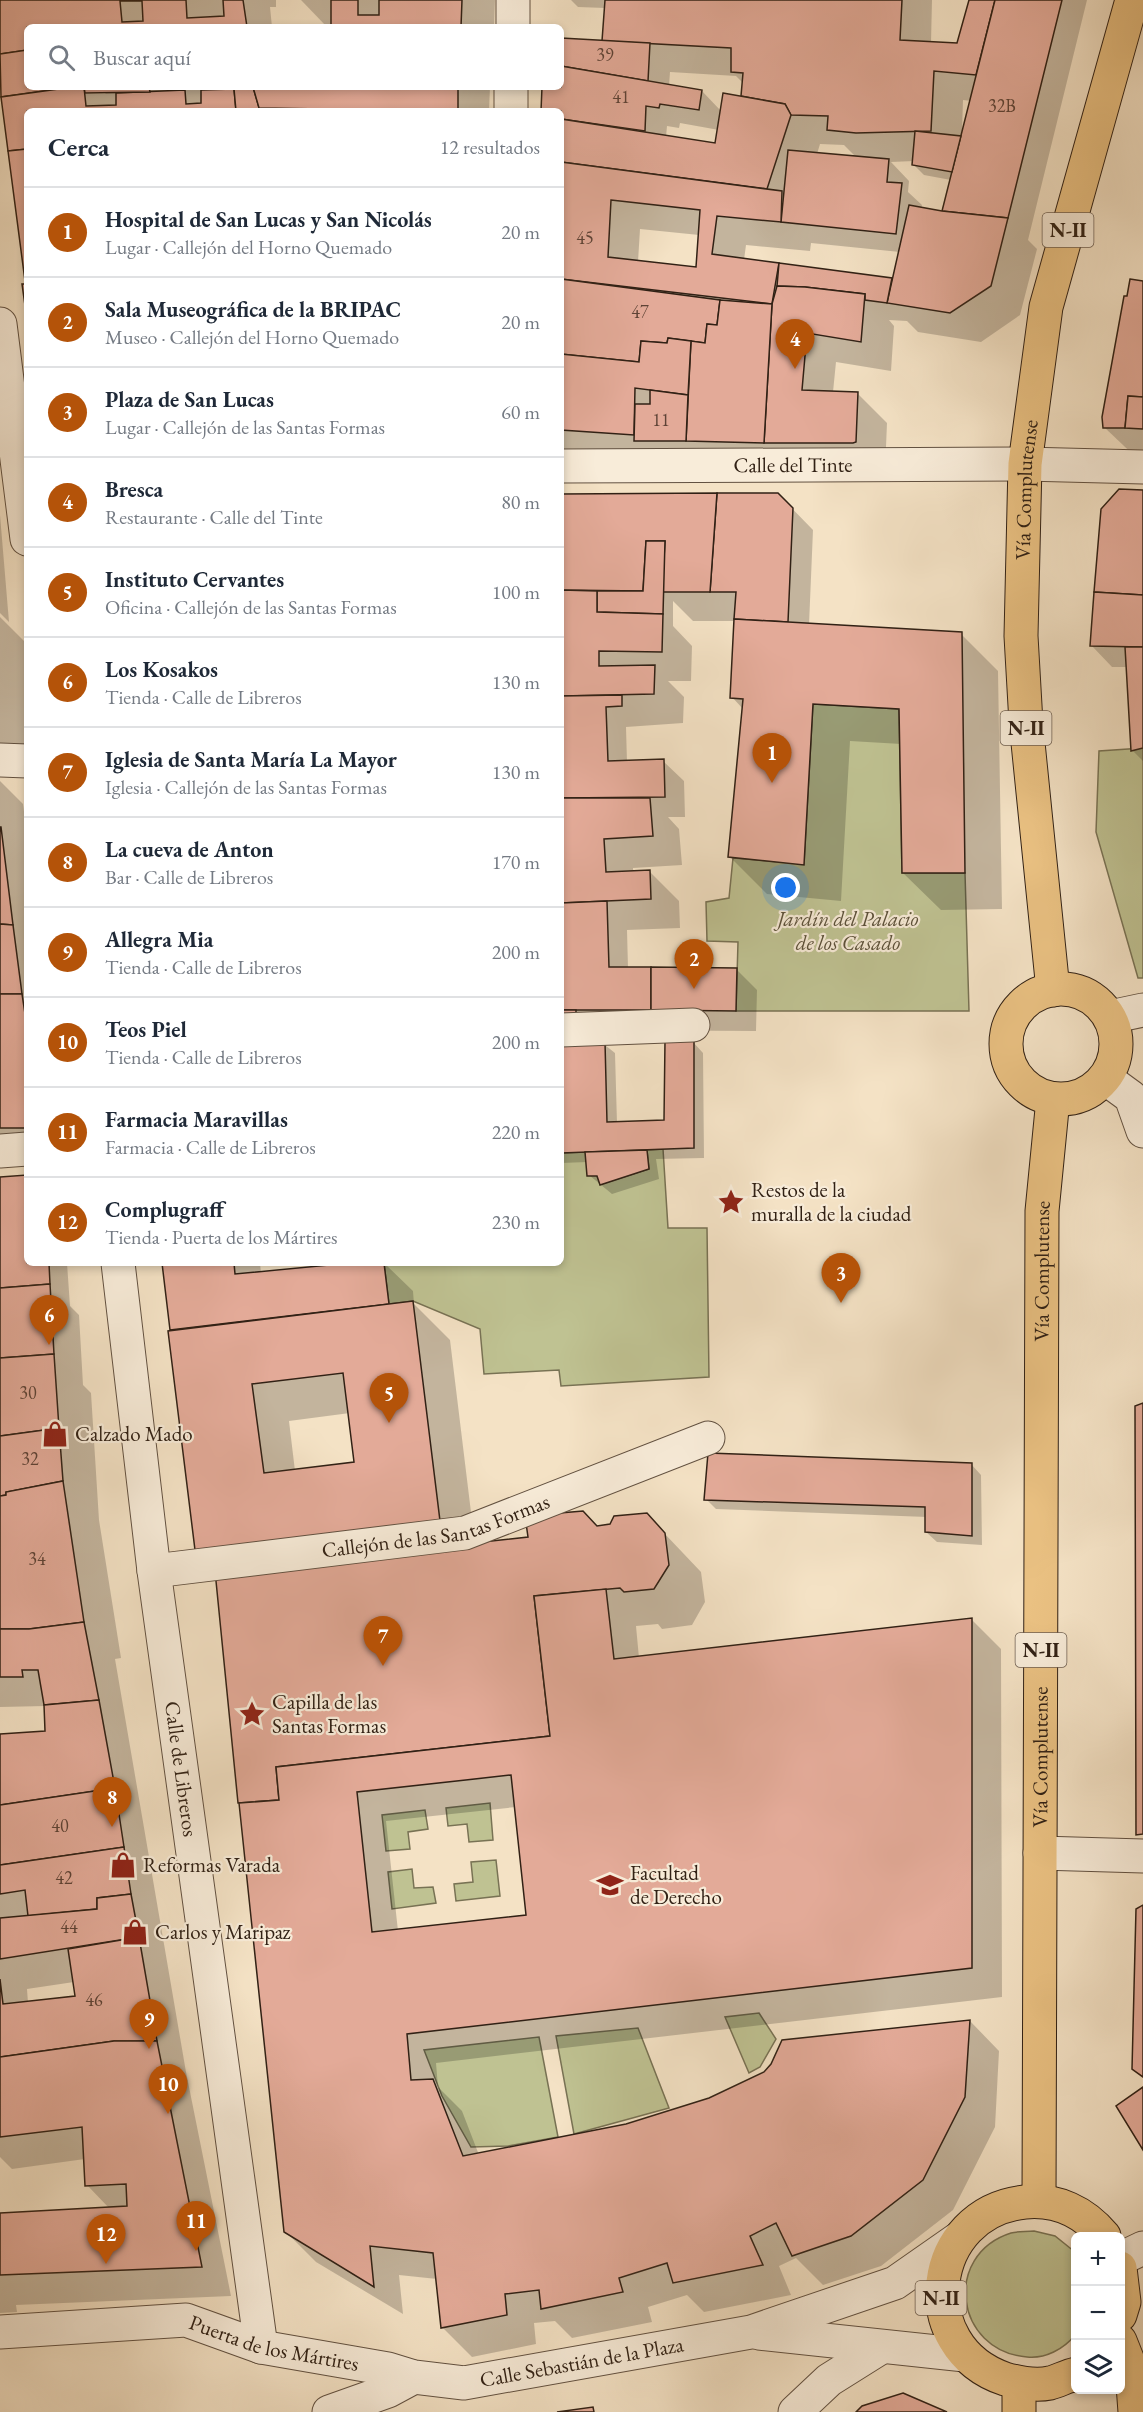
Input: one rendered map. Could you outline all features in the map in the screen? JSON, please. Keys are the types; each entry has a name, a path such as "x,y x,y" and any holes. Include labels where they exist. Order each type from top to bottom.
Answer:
{"main road":[{"name":"Vía Complutense","path":"1053,990 1026,723 1021,636 1025,464 1046,307 1132,0"},
{"path":"1053,990 1075,990 1095,1000 1110,1017 1116,1037 1115,1059 1105,1078 1091,1091 1073,1099 1053,1099 1035,1093 1019,1080 1010,1064 1006,1045 1009,1025 1020,1008 1035,996 1053,990"},
{"name":"Vía Complutense","path":"1039,2201 1042,1211 1053,1099"},
{"name":"N-II","path":"1071,2375 1019,2398 965,2355 948,2328 941,2298 945,2267 958,2239 980,2217 1008,2204 1039,2201 1068,2207 1093,2223 1101,2232"},
{"path":"1125,2354 1132,2371 1135,2412"}],"street":[{"path":"513,0 513,24"},
{"path":"511,90 511,108"},
{"path":"0,324 23,486"},
{"name":"Calle del Tinte","path":"564,466 1025,464 1143,467"},
{"path":"0,760 24,761"},
{"path":"1110,1017 1143,1010"},
{"path":"564,1030 693,1025"},
{"path":"1105,1078 1131,1096 1143,1131"},
{"path":"0,1151 24,1149"},
{"name":"Calle de Libreros","path":"118,1266 154,1571 261,2347"},
{"name":"Callejón de las Santas Formas","path":"154,1571 465,1533 708,1438"},
{"path":"1040,1853 1143,1856"},
{"name":"Calle Sebastián de la Plaza","path":"414,2377 464,2383 751,2332 894,2283 958,2239"},
{"path":"1125,2257 1143,2248"},
{"name":"Puerta de los Mártires","path":"12,2331 186,2320 261,2347 388,2369 414,2377"},
{"name":"Calle Sebastián de la Plaza","path":"751,2332 880,2348 965,2355"},
{"path":"795,2412 829,2380 880,2348"},
{"path":"329,2412 388,2391 414,2377"}],"green space":[{"name":"Jardín del Palacio de los Casado","path":"813,704 899,709 902,873 965,873 969,1011 736,1011 738,942 707,941 706,902 729,898 733,858 804,864"},
{"path":"1143,748 1143,978 1138,978 1096,832 1099,751"},
{"path":"663,1149 668,1228 707,1228 709,1377 561,1386 559,1370 484,1374 480,1329 413,1301 389,1304 384,1266 564,1266 564,1153 585,1152 601,1184 649,1169 647,1150"},
{"path":"490,1803 493,1840 469,1842 467,1824 448,1826 446,1808"},
{"path":"425,1810 428,1829 408,1832 410,1849 386,1851 382,1815"},
{"path":"496,1860 500,1896 456,1901 454,1884 473,1882 471,1862"},
{"path":"412,1869 414,1888 433,1887 436,1903 392,1909 388,1872"},
{"path":"759,2013 776,2039 760,2067 749,2073 725,2017"},
{"path":"638,2028 669,2108 574,2134 556,2036"},
{"path":"539,2037 558,2137 508,2146 471,2147 442,2096 424,2050"},
{"path":"1034,2231 1055,2236 1071,2249 1071,2339 1054,2352 1041,2356 1027,2357 1003,2351 984,2338 972,2321 966,2301 967,2280 974,2261 989,2244 1017,2232"}],"building":[{"path":"0,0 186,0 187,18 224,16 223,0 243,0 247,24 24,24 24,50 0,54","holes":["120,1 142,1 143,21 122,22"]},
{"path":"331,0 358,0 358,15 379,15 379,0 462,0 461,24 331,24"},
{"path":"605,0 902,0 900,40 957,43 969,0 995,0 976,75 934,71 931,131 856,133 827,130 828,116 791,115 785,104 741,96 743,73 731,72 731,48 602,41"},
{"path":"995,0 1062,0 1008,218 942,211"},
{"path":"564,38 650,43 648,81 564,67"},
{"path":"24,50 24,90 51,90 1,97 0,54"},
{"path":"564,67 702,90 699,110 660,104 659,108 646,106 645,131 564,119 564,108 541,108 542,90 564,90"},
{"path":"51,90 84,90 86,106 116,105 116,93 185,90 186,104 201,103 201,90 234,90 236,108 24,108 24,149 8,151 1,97"},
{"path":"84,90 150,90 150,92 85,93"},
{"path":"234,90 254,90 259,108 236,108"},
{"path":"254,90 458,90 458,108 259,108"},
{"path":"723,93 785,104 791,115 767,189 564,162 564,119 715,143"},
{"path":"915,131 961,136 952,172 912,165"},
{"path":"24,149 24,273 8,151"},
{"path":"788,150 889,159 887,182 902,183 896,234 781,222"},
{"path":"564,162 782,191 781,222 717,216 712,254 779,263 772,304 564,279","holes":["611,200 700,210 696,267 608,257"]},
{"path":"909,205 1008,218 991,286 950,313 887,303"},
{"path":"779,263 892,278 887,303 865,300 865,294 777,286"},
{"path":"564,279 720,300 717,325 707,324 705,343 668,338 667,343 641,341 639,362 564,354"},
{"path":"1130,279 1143,281 1143,397 1128,396 1125,428 1103,428 1102,417 1124,296 1127,296"},
{"path":"777,286 865,294 861,342 807,333 802,390 858,392 856,442 764,443 772,304"},
{"path":"720,300 772,304 764,443 686,441 691,341 705,343 707,324 717,325"},
{"path":"668,338 691,341 688,395 635,388 634,435 564,430 564,354 639,362 641,341 667,343"},
{"path":"650,390 688,395 686,441 634,441 635,404 650,404"},
{"path":"1128,396 1143,397 1143,429 1125,428"},
{"path":"1119,489 1143,490 1143,595 1094,592 1101,509"},
{"path":"717,493 778,493 793,508 788,622 734,619 736,592 710,592"},
{"path":"717,493 710,592 662,592 665,541 646,541 643,591 564,590 564,494"},
{"path":"646,541 665,541 663,614 597,612 597,591 643,591"},
{"path":"564,590 597,591 597,612 663,614 662,652 599,651 599,666 655,665 654,694 564,696"},
{"path":"1094,592 1143,595 1143,647 1090,646"},
{"path":"734,619 962,632 965,873 902,873 899,709 813,704 804,865 728,857 743,699 730,698"},
{"path":"1125,647 1143,647 1143,748 1131,751"},
{"path":"622,695 622,706 606,707 608,761 664,759 665,797 564,798 564,696"},
{"path":"564,798 650,798 653,836 604,839 606,872 650,870 651,899 564,903"},
{"path":"1,827 13,925 0,924"},
{"path":"607,901 609,967 651,967 651,1010 564,1010 564,903"},
{"path":"0,924 13,925 22,994 0,994"},
{"path":"651,967 737,968 736,1011 651,1010"},
{"path":"0,994 22,994 24,1007 24,1128 0,1128"},
{"path":"564,1010 576,1010 576,1030 605,1042 607,1122 664,1120 665,1041 694,1041 694,1148 564,1153"},
{"path":"647,1150 649,1169 600,1185 597,1176 587,1176 585,1152"},
{"path":"24,1175 24,1266 49,1266 50,1284 0,1288 0,1177"},
{"path":"162,1266 234,1266 235,1274 319,1266 384,1266 389,1304 170,1330"},
{"path":"50,1284 54,1354 0,1358 0,1288"},
{"path":"413,1301 441,1529 195,1550 168,1331","holes":["343,1373 354,1462 264,1473 252,1384"]},
{"path":"54,1354 59,1428 0,1436 0,1358"},
{"path":"1143,1403 1143,1834 1136,1835 1135,1406"},
{"path":"59,1428 63,1481 6,1492 6,1495 0,1496 0,1436"},
{"path":"708,1453 972,1463 972,1536 925,1532 925,1507 704,1500"},
{"path":"63,1481 84,1622 29,1629 0,1629 0,1496 6,1495 6,1492"},
{"path":"583,1511 597,1526 610,1524 614,1516 647,1513 665,1533 669,1565 654,1589 624,1592 620,1588 534,1596 550,1736 276,1767 279,1800 238,1803 215,1571 528,1537 525,1516"},
{"name":"Facultad de Derecho","path":"606,1589 614,1659 972,1618 972,1968 407,2034 411,2080 433,2079 463,2156 626,2124 709,2098 764,2072 771,2064 782,2040 970,2020 965,2097 923,2180 851,2236 792,2256 776,2223 750,2236 763,2265 673,2283 667,2263 619,2278 623,2292 541,2309 539,2290 505,2294 507,2315 441,2328 433,2253 370,2246 374,2287 284,2232 239,1803 279,1800 276,1767 550,1736 534,1596","holes":["511,1775 526,1915 372,1932 357,1792"]},
{"path":"84,1622 99,1700 44,1705 38,1670 22,1670 23,1677 0,1677 0,1629 29,1629"},
{"path":"99,1700 115,1788 0,1805 0,1734 45,1731 44,1705"},
{"path":"115,1788 124,1847 0,1865 0,1805"},
{"path":"124,1847 131,1894 97,1898 97,1909 28,1916 25,1890 0,1894 0,1865"},
{"path":"131,1894 139,1937 0,1959 0,1918 97,1909 97,1898"},
{"path":"1143,1905 1143,2077 1132,2069 1136,1909"},
{"path":"139,1937 157,2041 114,2041 0,2057 0,1979 3,2004 75,1996 68,1949"},
{"path":"114,2041 157,2041 202,2267 0,2275 0,2213 127,2206 126,2184 85,2186 82,2127 0,2137 0,2057"},
{"path":"1143,2087 1143,2150 1116,2106"},
{"path":"903,2393 947,2412 856,2412 862,2406"},
{"path":"593,2407 594,2412 557,2412"}],"place":[{"name":"Bresca","path":"795,369"},
{"name":"Hospital de San Lucas y San Nicolás","path":"772,783"},
{"name":"Sala Museográfica de la BRIPAC","path":"694,989"},
{"name":"Restos de la muralla de la ciudad","path":"731,1202"},
{"name":"Plaza de San Lucas","path":"841,1303"},
{"name":"Los Kosakos","path":"49,1345"},
{"name":"Instituto Cervantes","path":"389,1423"},
{"name":"Calzado Mado","path":"55,1434"},
{"name":"Iglesia de Santa María La Mayor","path":"383,1666"},
{"name":"Capilla de las Santas Formas","path":"252,1714"},
{"name":"La cueva de Anton","path":"112,1827"},
{"name":"Reformas Varada","path":"123,1865"},
{"name":"Facultad de Derecho","path":"610,1885"},
{"name":"Carlos y Maripaz","path":"135,1932"},
{"name":"Allegra Mia","path":"149,2049"},
{"name":"Teos Piel","path":"168,2114"},
{"name":"Farmacia Maravillas","path":"196,2251"},
{"name":"Complugraff","path":"106,2264"}]}
